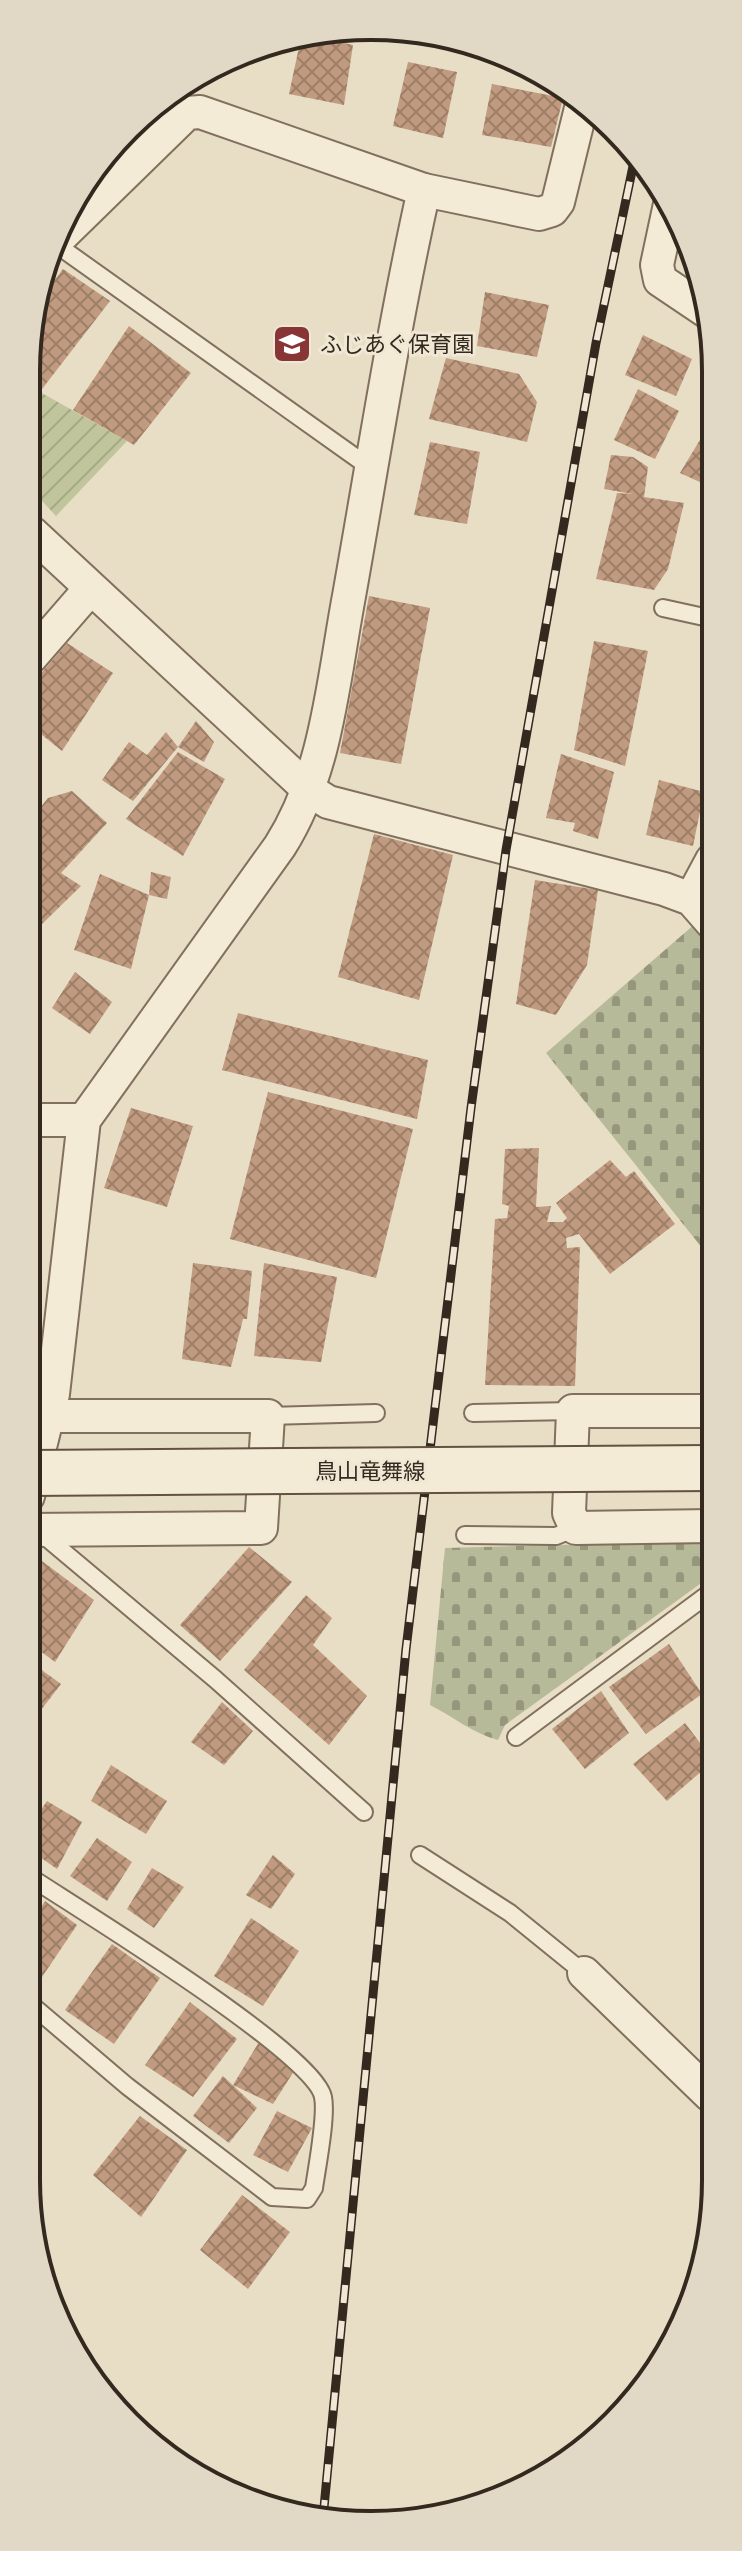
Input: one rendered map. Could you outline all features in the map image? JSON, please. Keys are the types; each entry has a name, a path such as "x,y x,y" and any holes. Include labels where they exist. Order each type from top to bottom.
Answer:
{"main road":[{"name":"鳥山竜舞線","path":"40,1473 702,1468"}],"street":[{"path":"76,222 187,113 200,112 424,190 539,214 552,210 558,202 580,114"},
{"path":"40,1413 53,1394 84,1120 280,846 299,816 309,790 330,700 424,190"},
{"path":"666,222 657,265 660,280 696,304"},
{"path":"40,541 309,790 347,809 664,889 701,911"},
{"path":"40,647 90,589"},
{"path":"40,1120 84,1120"},
{"path":"702,1411 573,1411 569,1513 576,1528 702,1526"},
{"path":"40,1416 268,1416 261,1528 40,1531"},
{"path":"584,1973 702,2087"}],"lane":[{"path":"63,249 372,469"},
{"path":"663,608 702,617"},
{"path":"473,1413 573,1411"},
{"path":"268,1416 376,1413"},
{"path":"465,1535 556,1536 576,1528"},
{"path":"40,1536 215,1679 364,1812"},
{"path":"516,1737 702,1599"},
{"path":"420,1855 510,1913 584,1973"},
{"path":"40,1884 225,2007 272,2041 311,2077 324,2096 314,2188 307,2199 272,2197 127,2086 40,2012"}],"green space":[{"path":"40,392 127,441 56,516 40,499"},
{"path":"696,923 702,931 702,1248 546,1053"},
{"path":"702,1541 702,1583 505,1725 498,1740 471,1729 430,1705 445,1548"}],"building":[{"path":"340,42 353,45 344,105 289,94 299,48"},
{"path":"408,62 457,72 443,138 393,126"},
{"path":"492,84 556,97 562,101 551,147 482,135"},
{"path":"63,269 110,301 40,392 43,328 51,285"},
{"path":"485,292 549,305 537,357 477,346"},
{"path":"129,326 191,373 134,445 73,410"},
{"path":"643,335 692,359 676,396 625,375"},
{"path":"446,358 519,374 537,402 527,442 429,419"},
{"path":"638,389 679,411 655,459 614,440"},
{"path":"702,436 702,483 680,473"},
{"path":"430,442 480,452 467,524 414,515"},
{"path":"611,455 633,457 648,467 644,497 684,503 668,569 654,590 596,579 617,493 633,494 604,489"},
{"path":"369,596 430,608 401,764 340,753"},
{"path":"594,641 648,651 625,766 574,750"},
{"path":"67,643 113,673 62,751 40,733 40,674"},
{"path":"196,721 214,742 204,762 178,747"},
{"path":"166,732 178,747 133,801 102,780 129,742 147,755"},
{"path":"178,752 225,779 183,856 126,819"},
{"path":"561,754 614,772 598,839 573,831 575,823 546,818"},
{"path":"659,780 702,791 693,846 646,835"},
{"path":"72,791 107,823 61,873 81,886 42,924 40,808 48,798"},
{"path":"374,834 453,855 419,1000 338,977"},
{"path":"151,872 171,877 167,899 149,895"},
{"path":"100,874 149,895 131,969 74,950"},
{"path":"535,880 598,890 587,965 556,1015 516,1004"},
{"path":"75,972 112,1002 90,1034 52,1008"},
{"path":"238,1013 428,1060 417,1119 222,1070"},
{"path":"268,1092 413,1129 376,1278 230,1239"},
{"path":"131,1108 193,1126 167,1207 104,1188"},
{"path":"539,1148 536,1207 551,1206 547,1222 563,1222 567,1218 556,1203 610,1160 626,1177 634,1171 675,1224 610,1274 579,1234 566,1238 567,1248 580,1247 575,1386 485,1385 495,1219 507,1218 509,1206 502,1204 505,1149"},
{"path":"193,1263 252,1271 247,1319 243,1319 231,1367 182,1359"},
{"path":"264,1263 337,1277 321,1362 254,1356"},
{"path":"249,1547 292,1582 220,1661 180,1625"},
{"path":"40,1560 94,1600 55,1662 40,1651"},
{"path":"306,1595 332,1618 313,1645 367,1696 329,1745 244,1670"},
{"path":"669,1644 702,1694 646,1734 609,1687"},
{"path":"40,1669 61,1684 40,1711"},
{"path":"601,1691 629,1733 585,1769 552,1729"},
{"path":"222,1702 253,1731 224,1765 191,1742"},
{"path":"685,1723 702,1745 702,1771 667,1801 633,1764"},
{"path":"111,1765 167,1801 146,1834 91,1801"},
{"path":"47,1801 82,1822 57,1869 40,1857 40,1811"},
{"path":"97,1838 132,1862 107,1901 70,1876"},
{"path":"273,1855 295,1874 271,1909 246,1895"},
{"path":"152,1868 184,1887 154,1928 127,1909"},
{"path":"45,1901 77,1925 40,1980 40,1909"},
{"path":"251,1918 299,1951 263,2006 214,1976"},
{"path":"112,1944 160,1978 114,2044 65,2010"},
{"path":"190,2002 237,2039 193,2097 145,2065"},
{"path":"259,2042 296,2068 273,2104 233,2085"},
{"path":"223,2076 257,2108 229,2143 193,2116"},
{"path":"277,2111 312,2128 288,2172 253,2155"},
{"path":"140,2116 187,2150 141,2217 93,2175"},
{"path":"242,2195 290,2232 248,2289 200,2250"}],"railway":[{"path":"324,2507 406,1649 471,1108 506,850 596,343 633,168"}],"place":[{"name":"ふじあぐ保育園","path":"292,344"}]}
